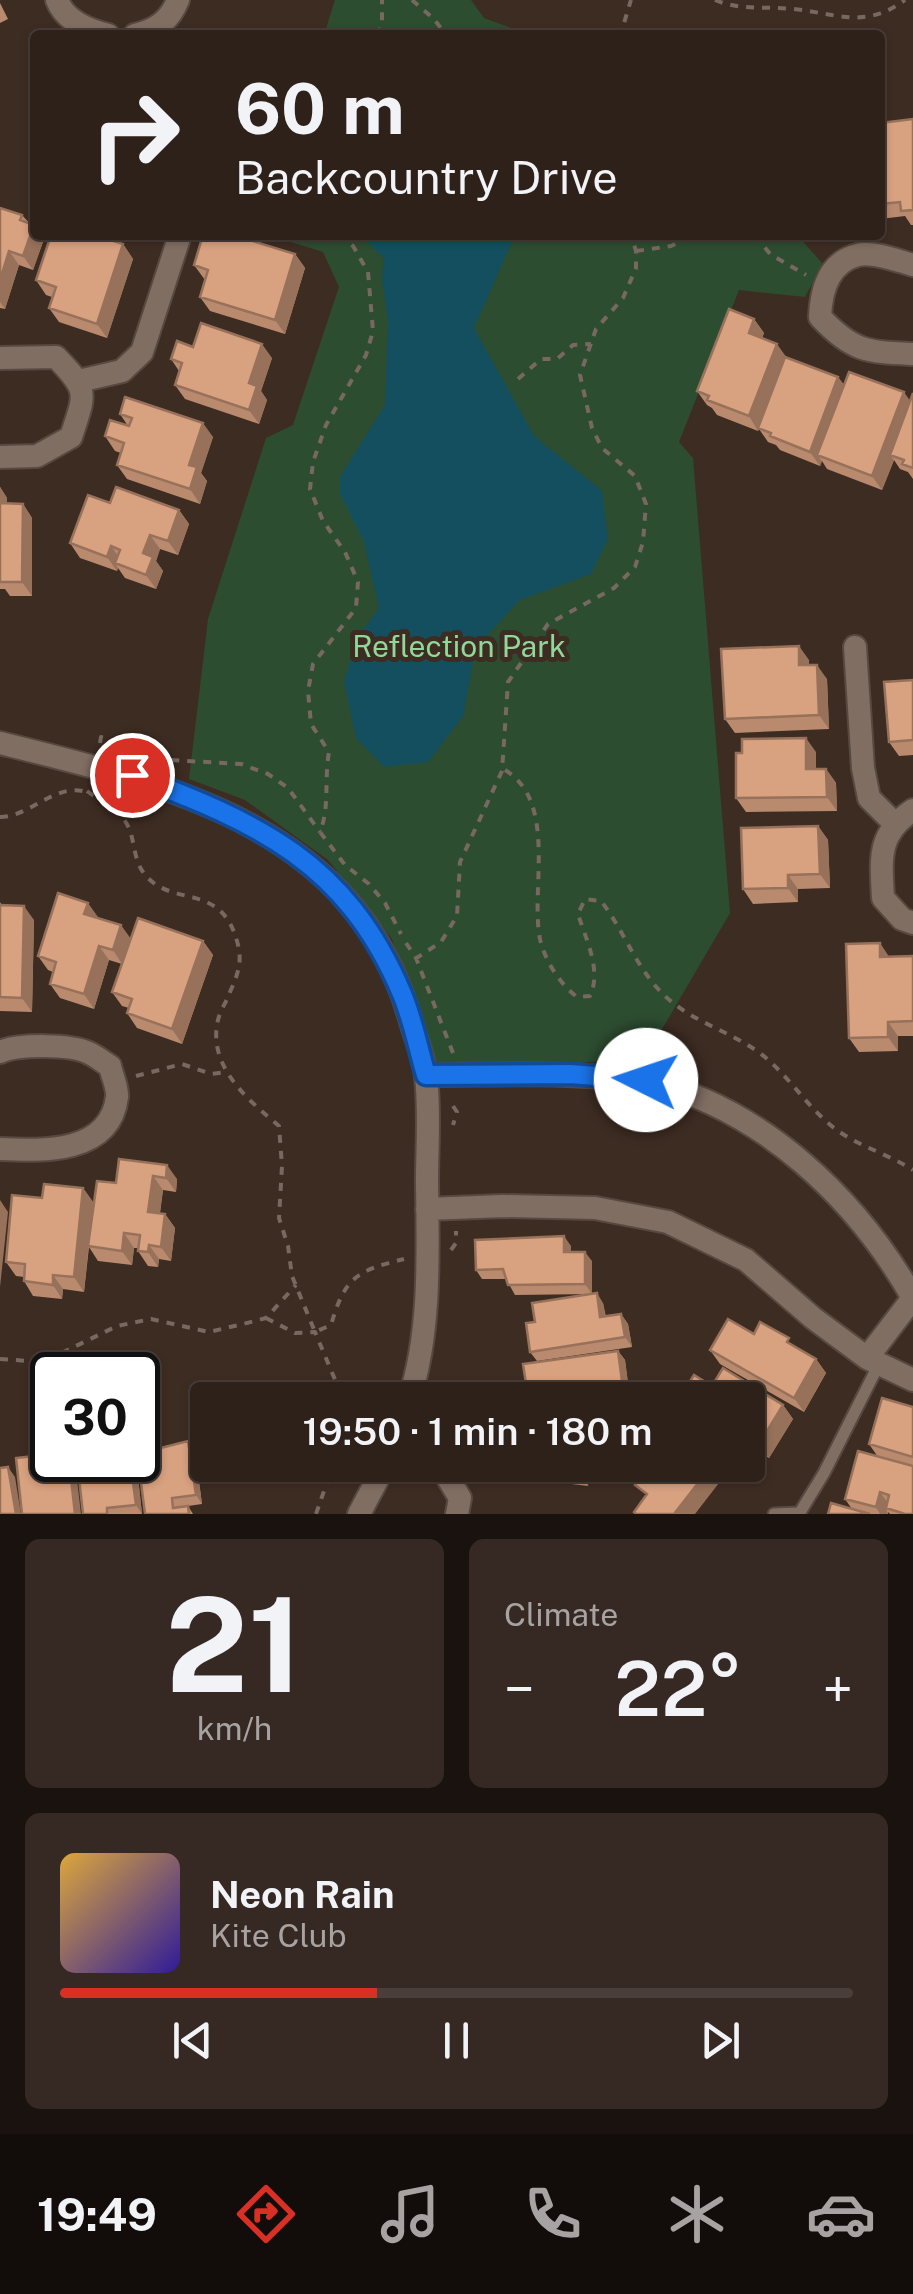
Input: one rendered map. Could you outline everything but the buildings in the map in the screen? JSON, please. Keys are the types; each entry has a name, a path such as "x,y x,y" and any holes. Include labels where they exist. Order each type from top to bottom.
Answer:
{"street":[{"path":"57,0 61,12 88,30"},
{"path":"150,30 171,18 178,0"},
{"path":"79,381 122,371 142,352 178,240"},
{"path":"913,264 860,254 838,265 825,284 820,318 840,338 869,352 913,354"},
{"path":"0,358 56,357 79,381 82,402 70,438 36,456 0,457"},
{"path":"855,647 862,768 870,798 904,816 881,852 882,898 902,919 913,922"},
{"path":"0,743 132,775 220,809 283,843 335,887 381,950 404,998 426,1075 426,1257 415,1382"},
{"path":"0,1052 46,1046 86,1050 110,1066 118,1094 110,1120 93,1138 67,1148 0,1149"},
{"path":"426,1075 570,1074 646,1080 714,1106 782,1145 830,1187 891,1259 913,1298 873,1361"},
{"path":"427,1209 594,1208 668,1222 746,1260 812,1318 873,1361 913,1380"},
{"path":"358,1514 376,1482"},
{"path":"450,1482 460,1498 456,1514"}],"lane":[{"path":"774,1514 799,1514 824,1472 873,1361"}],"path":[{"path":"380,30 382,0"},
{"path":"412,0 442,30"},
{"path":"618,30 631,0"},
{"path":"716,0 749,10 793,9 851,19 877,14 906,0"},
{"path":"320,832 328,813 324,794 329,752 310,724 308,691 313,664 356,608 358,582 323,521 310,489 313,462 326,425 366,354 372,331 368,272 345,240"},
{"path":"393,974 440,942 456,916 460,862 502,771 508,682 548,624 614,588 634,567 643,542 646,504 635,476 602,448 585,406 580,375 596,329 622,298 636,268 633,240"},
{"path":"636,250 672,246 684,240"},
{"path":"759,240 770,254 825,284"},
{"path":"518,379 540,359 558,358 573,345 590,344"},
{"path":"86,792 101,737 172,760 241,764 268,774 288,788 346,866 385,903 416,958 453,1052 450,1100 457,1112 450,1134"},
{"path":"502,771 507,770 521,784 530,801 541,877 540,939 566,988 577,997 590,996 596,984 578,914 584,899 601,901 659,990 679,1008 762,1054 825,1121 851,1141 913,1170"},
{"path":"0,817 10,817 58,794 86,792 119,814 130,830 140,868 152,882 206,902 223,913 233,927 240,968 218,1018 216,1049 238,1090 279,1126 279,1218 296,1285 336,1382"},
{"path":"114,1081 182,1064 210,1074 228,1072"},
{"path":"266,1318 295,1332 315,1332 332,1326 345,1286 360,1273 390,1263 447,1255 456,1244 452,1208"},
{"path":"0,1358 43,1362 118,1326 151,1320 209,1332 266,1318 296,1285"},
{"path":"316,1514 327,1482"}],"green space":[{"path":"335,0 471,0 484,18 517,30 326,30"},
{"name":"Reflection Park","path":"284,240 801,240 823,264 805,297 739,290 679,442 693,458 730,913 644,1060 430,1068 392,939 328,860 245,800 189,779 208,619 266,438 293,425 339,287 323,252"}],"water":[{"path":"365,240 513,240 474,328 534,436 602,491 608,539 591,574 520,600 476,647 463,716 428,762 384,767 356,738 344,682 356,640 379,608 364,542 340,494 340,477 385,405 388,320 382,278 384,258"}],"route":[{"path":"132,775 220,809 283,843 335,887 381,950 404,998 426,1075 570,1074 646,1080"}]}
